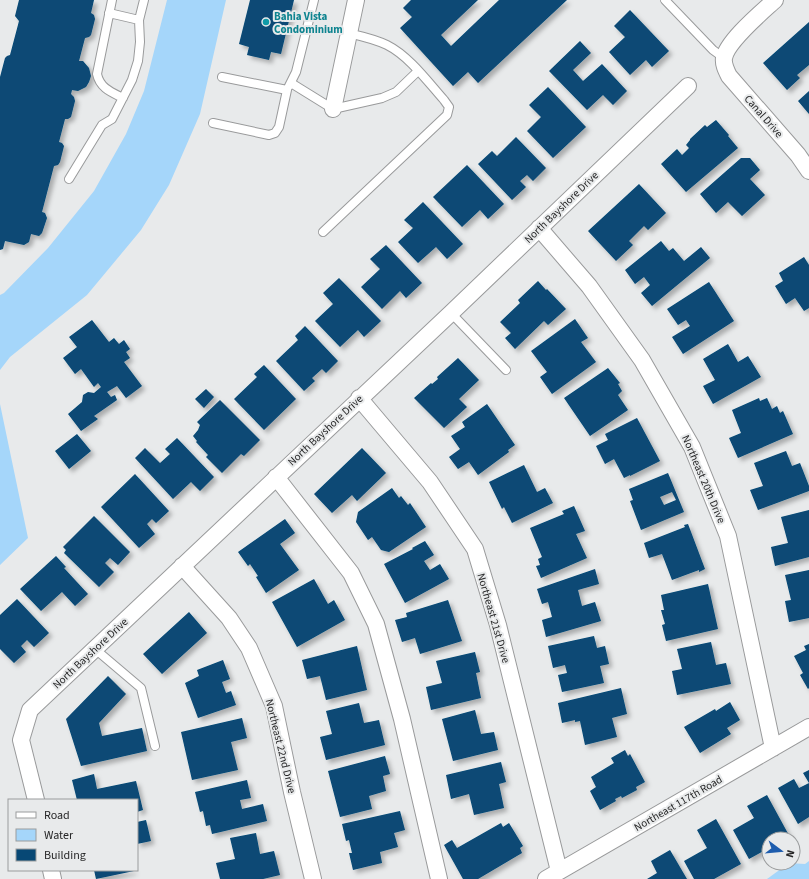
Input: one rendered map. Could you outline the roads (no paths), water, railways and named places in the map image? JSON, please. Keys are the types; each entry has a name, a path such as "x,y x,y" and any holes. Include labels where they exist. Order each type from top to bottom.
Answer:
{"street":[{"path":"333,109 356,0"},
{"path":"724,58 734,39 775,0"},
{"name":"Canal Drive","path":"724,58 725,67 729,76 798,155 809,171"},
{"name":"North Bayshore Drive","path":"36,799 21,740 30,710 359,398 451,313 688,86"},
{"name":"Northeast 20th Drive","path":"539,228 589,286 642,360 692,447 728,536 773,748"},
{"name":"Northeast 21st Drive","path":"359,398 430,482 475,549 498,625 553,875"},
{"path":"276,477 351,573 376,624 402,719 439,879"},
{"name":"Northeast 22nd Drive","path":"182,566 229,618 249,648 274,706 292,792 313,879"},
{"name":"Northeast 117th Road","path":"553,875 809,727"}],"lane":[{"path":"112,0 97,74 99,82 104,87 123,98"},
{"path":"69,178 102,124 112,119 132,80 138,61 140,42 139,20 144,0"},
{"path":"213,123 269,135 276,133 279,127 289,87 296,72 300,58 314,0"},
{"path":"665,0 713,50 724,58"},
{"path":"109,13 139,20"},
{"path":"323,232 448,115 449,107 444,100 402,55 387,45 369,38 348,33"},
{"path":"222,77 289,87 333,109 382,98 396,92 418,71"},
{"path":"451,313 506,370"},
{"path":"95,649 141,688 155,746"}],"water":[{"path":"167,0 226,0 200,114 169,185 141,230 87,295 10,357 0,370 0,295 4,293 48,248 94,191 126,134 144,91"},
{"path":"0,404 28,538 0,565"},
{"path":"809,861 809,879 767,879 778,871 801,871 801,864 805,864"}],"place":[{"name":"Bahia Vista Condominium","path":"266,22"}]}
